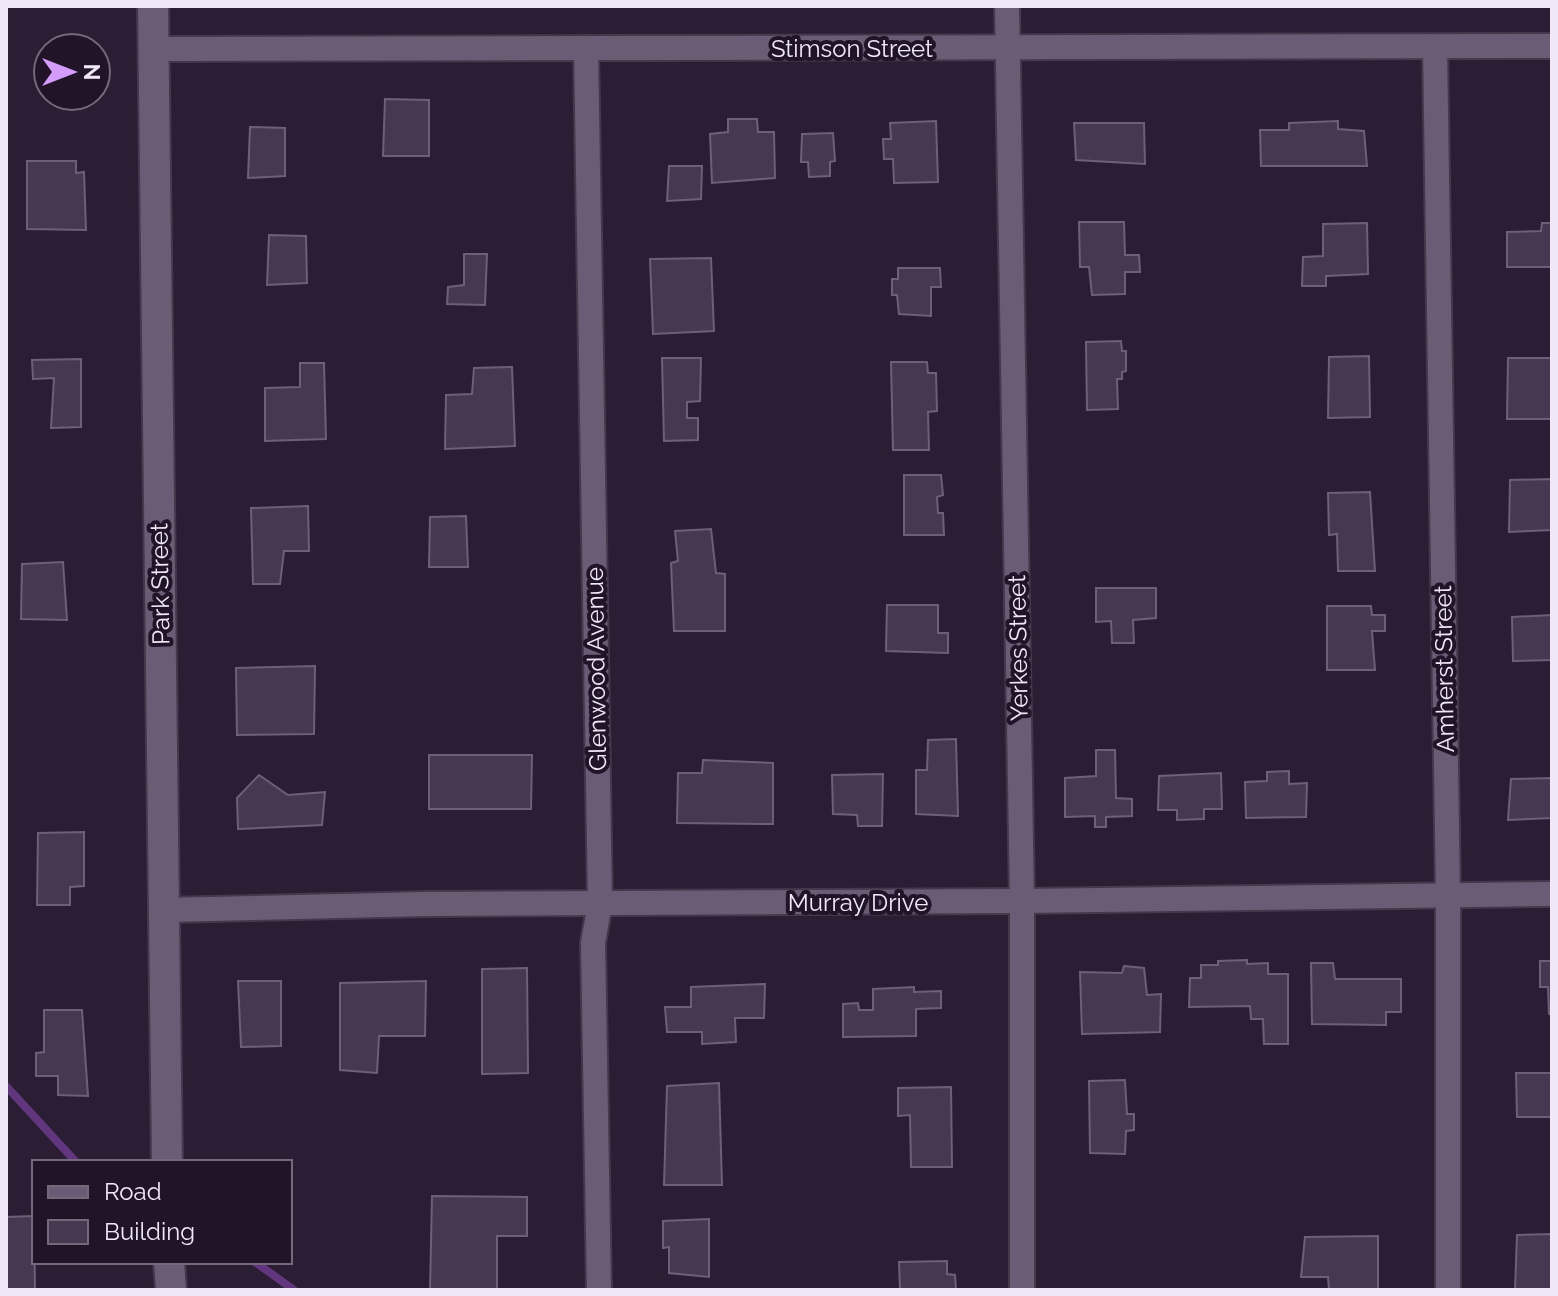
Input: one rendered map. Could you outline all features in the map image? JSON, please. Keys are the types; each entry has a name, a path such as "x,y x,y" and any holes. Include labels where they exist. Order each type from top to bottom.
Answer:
{"street":[{"name":"Park Street","path":"153,6 167,1160"},
{"name":"Yerkes Street","path":"1007,6 1022,901 1022,1290"},
{"name":"Stimson Street","path":"153,49 1552,46"},
{"name":"Amherst Street","path":"1435,47 1448,895 1448,1290"},
{"name":"Glenwood Avenue","path":"586,48 600,903 593,943 599,1290"},
{"name":"Murray Drive","path":"164,910 1552,894"},
{"path":"169,1264 171,1290"}],"building":[{"path":"385,99 429,100 429,156 383,156"},
{"path":"728,119 757,119 758,132 774,132 775,178 712,183 710,134 728,132"},
{"path":"936,121 938,182 894,183 893,159 884,159 883,139 891,139 890,123"},
{"path":"1338,121 1338,129 1364,131 1367,166 1261,166 1260,130 1289,130 1289,123"},
{"path":"1074,123 1144,123 1145,164 1076,160"},
{"path":"250,127 285,128 285,176 248,178"},
{"path":"833,133 835,161 830,162 830,176 809,177 808,162 801,162 802,134"},
{"path":"27,161 76,161 76,173 84,172 86,230 27,229"},
{"path":"669,166 702,166 701,199 667,201"},
{"path":"1079,222 1124,222 1125,255 1139,255 1140,272 1125,272 1125,294 1092,295 1089,267 1080,267"},
{"path":"1367,223 1368,274 1326,276 1326,286 1302,286 1303,257 1323,256 1323,224"},
{"path":"1542,223 1552,223 1552,267 1507,267 1507,232 1541,231"},
{"path":"269,235 306,236 307,283 267,285"},
{"path":"464,254 487,254 485,305 447,304 448,287 464,285"},
{"path":"711,258 714,331 653,334 650,259"},
{"path":"898,268 940,268 941,287 931,287 931,316 899,314 897,295 892,295 892,279 898,279"},
{"path":"1121,341 1122,351 1126,351 1126,371 1122,372 1122,379 1117,379 1118,409 1087,410 1086,342"},
{"path":"1369,356 1370,417 1328,418 1329,357"},
{"path":"662,358 701,358 700,401 687,402 687,418 698,418 698,440 664,441"},
{"path":"1508,358 1552,358 1552,419 1507,419"},
{"path":"81,359 81,427 51,428 54,378 33,379 32,360"},
{"path":"891,362 927,362 928,373 936,373 937,411 928,412 929,450 893,450"},
{"path":"300,363 324,363 326,439 265,441 265,388 300,387"},
{"path":"512,367 515,446 445,449 446,395 472,394 474,368"},
{"path":"904,475 941,475 943,495 937,497 938,513 943,513 944,535 904,535"},
{"path":"1552,479 1552,530 1509,532 1510,480"},
{"path":"1370,492 1375,571 1338,571 1337,534 1329,535 1328,493"},
{"path":"308,506 309,551 284,551 280,584 253,584 251,508"},
{"path":"466,516 468,567 429,567 430,517"},
{"path":"711,529 716,573 725,574 725,631 674,631 671,563 678,561 675,531"},
{"path":"63,562 67,620 21,619 22,564"},
{"path":"1096,588 1156,588 1156,618 1133,620 1134,643 1112,643 1111,621 1096,622"},
{"path":"887,605 938,605 938,633 948,633 948,653 886,651"},
{"path":"1327,606 1371,606 1372,615 1385,615 1385,631 1372,631 1375,670 1327,670"},
{"path":"1552,615 1552,660 1513,661 1512,617"},
{"path":"315,666 314,734 237,735 236,668"},
{"path":"956,739 958,816 916,814 916,770 927,770 928,740"},
{"path":"1096,750 1115,750 1116,798 1132,799 1132,816 1106,817 1106,827 1095,827 1095,816 1065,817 1065,778 1096,776"},
{"path":"429,755 532,755 531,809 429,809"},
{"path":"703,760 773,763 773,824 677,823 678,773 702,773"},
{"path":"1289,771 1289,784 1307,783 1306,817 1246,818 1245,782 1267,781 1267,772"},
{"path":"1221,773 1222,809 1204,809 1204,819 1177,820 1177,810 1158,810 1159,776"},
{"path":"883,774 882,826 858,826 857,815 833,814 832,775"},
{"path":"259,775 288,795 325,792 322,825 238,829 237,798"},
{"path":"1552,778 1552,818 1508,820 1511,779"},
{"path":"84,832 84,886 70,887 70,905 37,905 38,833"},
{"path":"1247,960 1247,964 1268,963 1268,974 1288,974 1288,1044 1264,1044 1263,1019 1251,1019 1250,1006 1189,1007 1190,978 1201,978 1201,965"},
{"path":"1540,961 1552,961 1552,1015 1549,1014 1548,987 1540,987"},
{"path":"1311,963 1333,963 1335,979 1401,979 1401,1012 1386,1012 1386,1025 1312,1024"},
{"path":"1124,966 1144,968 1147,995 1161,994 1160,1032 1082,1034 1080,972 1122,973"},
{"path":"527,968 528,1073 482,1074 482,969"},
{"path":"238,981 281,981 281,1046 241,1047"},
{"path":"426,981 425,1036 379,1036 377,1073 340,1070 340,983"},
{"path":"765,984 764,1018 735,1018 736,1042 702,1044 702,1032 667,1032 665,1007 691,1007 691,987"},
{"path":"914,987 914,992 941,991 941,1008 916,1009 916,1036 843,1037 843,1004 858,1003 859,1010 873,1010 873,989"},
{"path":"44,1010 82,1010 88,1096 58,1095 58,1076 36,1076 36,1053 44,1052"},
{"path":"1516,1073 1552,1073 1552,1117 1517,1117"},
{"path":"1125,1080 1127,1114 1134,1114 1134,1130 1126,1131 1125,1154 1090,1153 1089,1081"},
{"path":"719,1083 722,1185 664,1185 667,1086"},
{"path":"951,1087 952,1167 911,1167 910,1115 898,1116 898,1088"},
{"path":"432,1196 527,1197 527,1236 497,1236 497,1290 430,1290"},
{"path":"32,1216 35,1290 6,1290 6,1217"},
{"path":"709,1219 709,1277 669,1273 669,1247 663,1248 663,1221"},
{"path":"1552,1234 1552,1290 1515,1290 1517,1235"},
{"path":"1378,1236 1378,1290 1329,1290 1328,1277 1301,1277 1305,1237"},
{"path":"947,1261 947,1274 955,1275 956,1290 900,1290 899,1262"}],"waterway":[{"path":"6,1086 74,1160"},
{"path":"258,1264 294,1290"}]}
